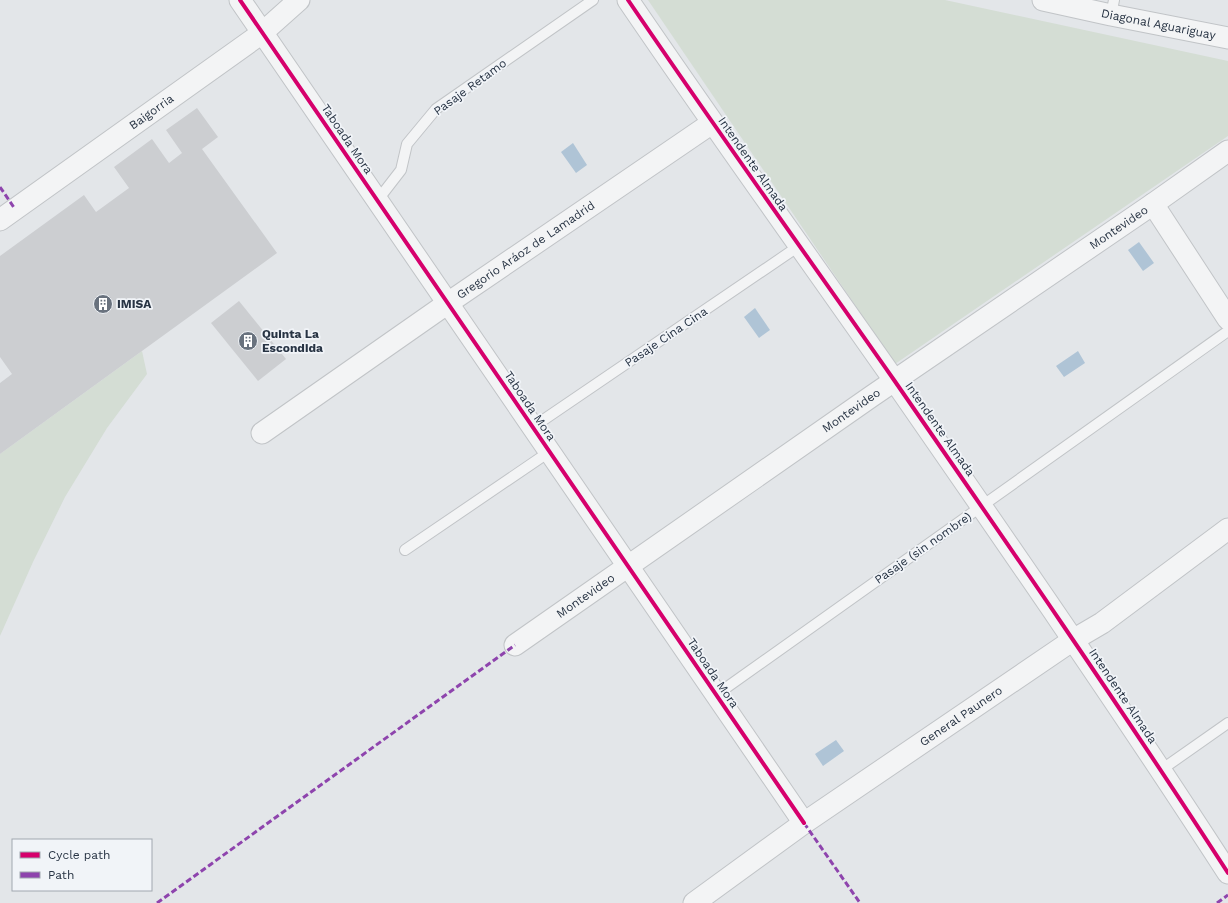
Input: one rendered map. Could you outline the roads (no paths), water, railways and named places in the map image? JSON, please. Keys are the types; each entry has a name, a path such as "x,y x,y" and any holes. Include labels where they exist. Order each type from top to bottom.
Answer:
{"street":[{"name":"Taboada Mora","path":"240,0 804,823"},
{"name":"Baigorria","path":"0,220 262,33 299,0"},
{"name":"Intendente Almada","path":"628,0 712,123 894,381 1073,640 1161,770 1228,873"},
{"name":"Diagonal Aguariguay","path":"1043,0 1112,8 1228,38"},
{"name":"Gregorio Aráoz de Lamadrid","path":"262,434 448,303 712,123"},
{"name":"Montevideo","path":"515,645 1228,151"},
{"path":"1153,204 1228,319"},
{"name":"General Paunero","path":"694,903 804,823 1073,640 1102,623 1228,529"}],"lane":[{"name":"Pasaje Retamo","path":"377,201 401,170 407,144 436,109 593,0"},
{"name":"Pasaje Cina Cina","path":"533,427 799,246"},
{"name":"Pasaje (sin nombre)","path":"716,695 1228,331"},
{"path":"405,550 550,452"},
{"path":"1161,770 1228,724"}],"water":[{"path":"573,143 587,165 576,173 561,152"},
{"path":"1139,242 1154,263 1143,271 1128,250"},
{"path":"755,308 770,330 759,338 744,317"},
{"path":"1078,351 1085,363 1064,377 1056,366"},
{"path":"836,740 844,751 823,766 815,754"}],"place":[{"name":"IMISA","path":"103,304"},
{"name":"Quinta La Escondida","path":"248,341"}]}
